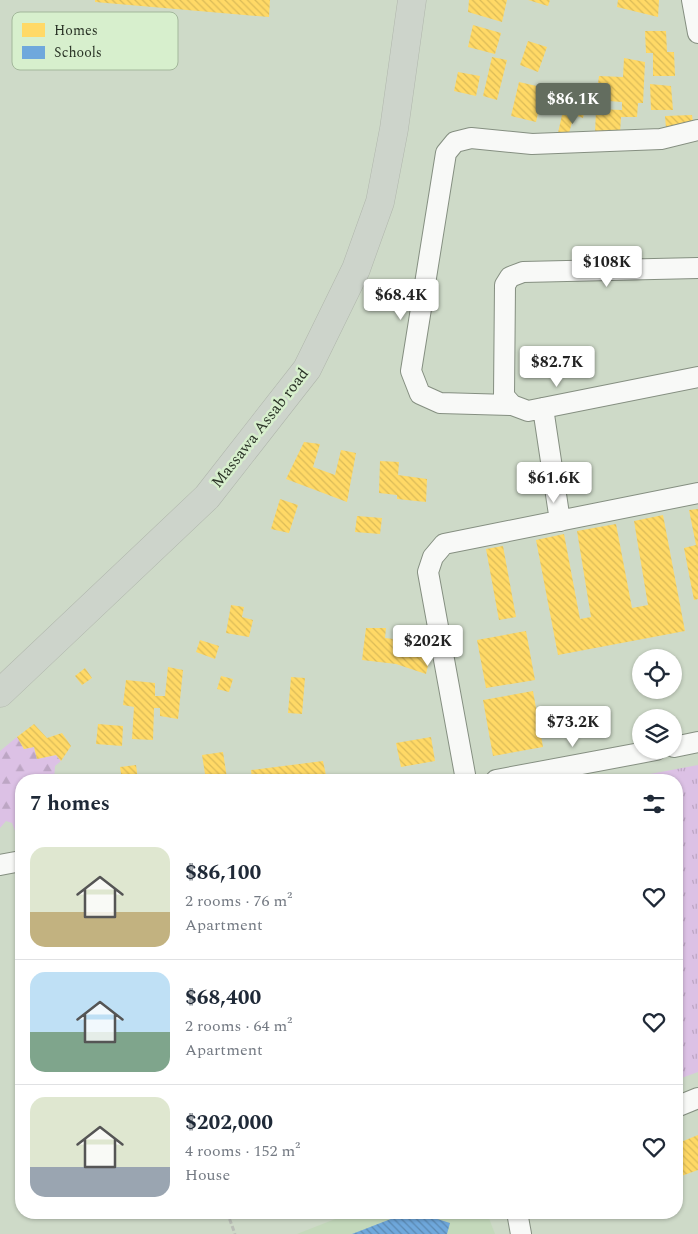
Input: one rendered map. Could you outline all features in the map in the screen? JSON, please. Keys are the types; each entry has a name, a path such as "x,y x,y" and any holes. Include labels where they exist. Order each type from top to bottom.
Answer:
{"highway":[{"name":"Massawa Assab road","path":"0,693 207,496 308,369 356,269 380,202 394,130 412,0"}],"street":[{"path":"692,0 698,33"},
{"path":"698,130 661,139 532,144 471,138 455,142 446,153 411,371 420,394 440,403 512,405 528,412 698,377"},
{"path":"512,405 504,396 505,285 510,277 523,272 698,268"},
{"path":"543,408 560,521"},
{"path":"465,774 428,572 432,557 444,544 698,493"},
{"path":"682,745 698,742"},
{"path":"528,774 632,754"},
{"path":"0,865 15,862"},
{"path":"683,1104 698,1098"},
{"path":"517,1219 521,1234"}],"path":[{"path":"230,1219 235,1234"}],"shaded area":[{"path":"335,1219 489,1219 495,1234 297,1234"}],"green space":[{"path":"17,737 24,749 34,747 37,759 56,755 61,761 55,766 54,774 15,774 15,831 12,823 6,821 0,828 0,751"},
{"path":"698,765 698,1072 683,1077 683,774 650,774"}],"building: Homes":[{"path":"95,0 270,0 269,17 95,2"},
{"path":"469,0 507,0 502,22 468,12"},
{"path":"528,0 550,0 548,6"},
{"path":"618,0 659,0 658,17 617,7"},
{"path":"473,25 501,33 495,54 468,47"},
{"path":"645,31 666,31 667,52 674,52 675,76 653,76 653,53 646,53"},
{"path":"528,41 547,47 538,72 520,65"},
{"path":"492,57 507,60 497,100 483,96"},
{"path":"624,58 645,62 643,103 638,103 637,117 621,117 620,133 595,134 596,109 622,110 622,102 596,100 599,76 623,77"},
{"path":"458,72 480,76 476,96 454,91"},
{"path":"519,82 554,90 551,104 541,101 536,122 511,116"},
{"path":"650,84 671,86 673,110 651,110"},
{"path":"566,97 587,101 583,118 574,115 569,133 558,133"},
{"path":"692,115 693,123 666,128 665,116"},
{"path":"304,442 320,444 313,467 335,475 341,450 356,453 347,502 286,479"},
{"path":"380,461 399,462 398,475 427,479 426,502 397,499 397,495 379,493"},
{"path":"280,499 298,505 289,533 271,529"},
{"path":"698,509 698,599 694,600 684,548 696,545 689,510"},
{"path":"663,515 685,631 558,655 536,540 564,534 580,619 591,617 577,531 616,524 632,608 648,605 634,521"},
{"path":"357,516 382,518 380,534 355,532"},
{"path":"503,546 516,617 499,620 486,549"},
{"path":"231,605 244,607 242,617 253,620 249,637 226,633"},
{"path":"366,628 386,628 385,638 402,640 432,649 426,674 396,664 362,660"},
{"path":"526,631 535,680 486,688 477,640"},
{"path":"200,640 219,646 215,659 196,652"},
{"path":"168,667 183,670 178,719 160,716 160,708 154,708 153,740 132,739 134,707 123,705 126,680 155,683 155,696 165,696"},
{"path":"85,668 92,678 82,685 75,676"},
{"path":"221,676 233,679 229,692 217,689"},
{"path":"291,677 305,678 302,714 288,713"},
{"path":"533,691 543,747 493,756 483,700"},
{"path":"34,724 47,738 62,733 71,746 61,761 56,755 37,759 34,747 24,749 17,737"},
{"path":"98,724 123,726 122,746 96,744"},
{"path":"431,737 435,761 401,767 396,743"},
{"path":"223,752 226,774 205,774 202,755"},
{"path":"323,761 326,774 251,774 251,770"},
{"path":"136,765 137,774 121,774 120,767"},
{"path":"698,1135 698,1170 683,1175 683,1141"}],"building: Schools":[{"path":"391,1219 437,1219 450,1223 447,1234 352,1234"}]}
